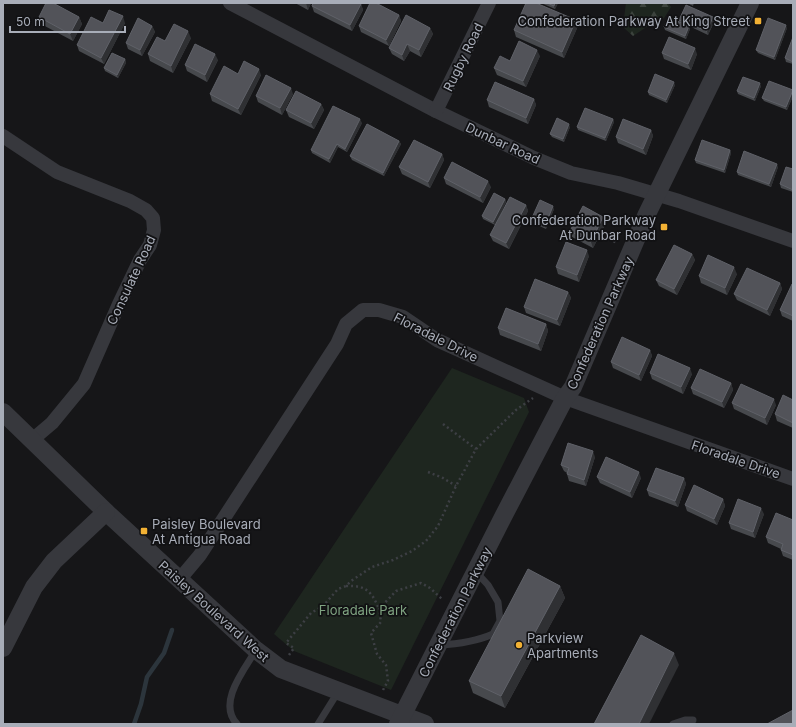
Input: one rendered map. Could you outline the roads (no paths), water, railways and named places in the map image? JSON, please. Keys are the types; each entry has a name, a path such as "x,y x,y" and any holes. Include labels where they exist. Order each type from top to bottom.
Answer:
{"street":[{"name":"Dunbar Road","path":"230,3 436,111 534,158 571,173 618,183 679,201 793,241"},
{"name":"Rugby Road","path":"436,111 489,3"},
{"name":"Confederation Parkway","path":"401,720 455,611 565,398 573,387 646,216 750,3"},
{"name":"Consulate Road","path":"3,136 57,172 130,201 146,210 153,218 154,230 150,246 140,260 84,384 52,423 32,440"},
{"name":"Floradale Drive","path":"179,580 200,555 338,344 346,324 363,310 380,310 403,317 437,340 565,398 793,478"},
{"name":"Paisley Boulevard West","path":"3,412 106,512 179,580 256,650 281,669 374,704 401,720 425,724"},
{"path":"3,648 34,587 54,561 106,512"}],"lane":[{"path":"439,644 458,644 479,640 493,634 500,621 498,602 488,585 476,572"},
{"path":"237,724 229,712 230,700 234,687 256,650"},
{"path":"318,724 339,691"},
{"path":"673,724 685,720 693,720"}],"waterway":[{"path":"134,724 141,704 147,677 164,653 172,630"}],"place":[{"name":"Confederation Parkway At King Street","path":"758,21"},
{"name":"Confederation Parkway At Dunbar Road","path":"664,227"},
{"name":"Paisley Boulevard At Antigua Road","path":"144,531"},
{"name":"Parkview Apartments","path":"519,645"}],"park label":[{"name":"Floradale Park","path":"363,610"}]}
